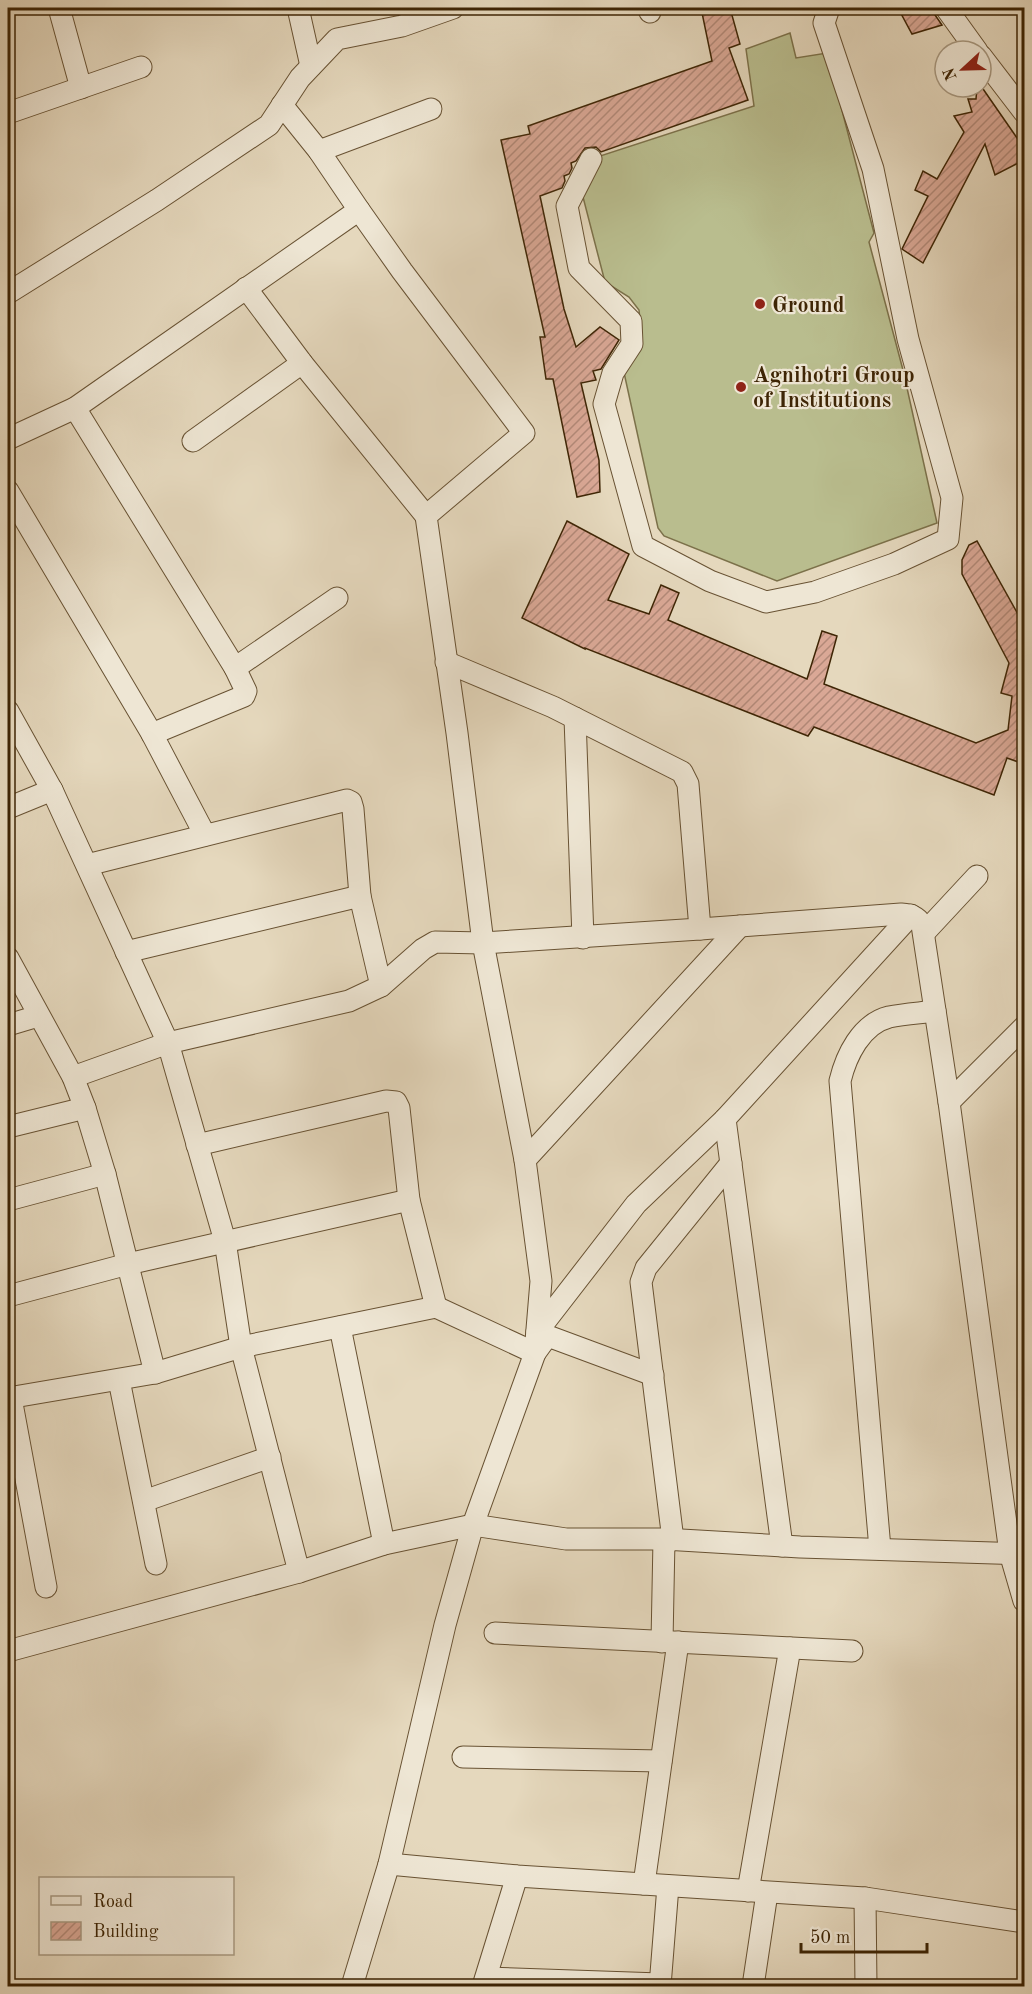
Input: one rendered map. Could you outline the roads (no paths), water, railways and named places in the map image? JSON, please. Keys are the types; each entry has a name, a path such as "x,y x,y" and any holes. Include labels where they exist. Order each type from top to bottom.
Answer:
{"street":[{"path":"59,8 81,88"},
{"path":"298,8 311,66"},
{"path":"8,293 158,200 269,125 300,78 337,39 399,17 453,8"},
{"path":"591,159 567,206 579,268 631,321 632,344 613,374 604,404 643,546 710,581 766,602 815,592 894,564 948,539 952,498 908,339 873,170 824,23 829,8"},
{"path":"946,8 968,39"},
{"path":"8,113 141,67"},
{"path":"993,72 1024,112"},
{"path":"282,105 320,151 358,210 524,433 426,516"},
{"path":"320,151 431,108"},
{"path":"8,439 75,408 358,210"},
{"path":"246,288 302,363 426,516 457,733 483,943 525,1160 541,1281 543,1340"},
{"path":"193,441 302,363"},
{"path":"75,408 235,668 246,694 152,734"},
{"path":"8,491 152,734 205,835"},
{"path":"235,668 337,598"},
{"path":"446,662 575,718 676,768 686,777 700,929"},
{"path":"8,711 52,790 168,1043 225,1241 241,1347 299,1572"},
{"path":"575,718 583,938"},
{"path":"8,808 52,790"},
{"path":"87,865 347,800 351,802 353,809 360,896 381,986"},
{"path":"924,933 977,876"},
{"path":"126,952 360,896"},
{"path":"352,1986 389,1864 445,1625 472,1525 543,1340 632,1208 726,1123 911,915"},
{"path":"72,1077 168,1043 340,1004 381,986 423,949 435,942 483,943 583,938 911,915 919,919 924,933 1024,1601"},
{"path":"525,1160 740,926"},
{"path":"8,958 72,1077 85,1108 105,1174 155,1373"},
{"path":"880,1549 840,1081 845,1060 861,1035 877,1022 887,1017 935,1011"},
{"path":"8,1025 38,1016"},
{"path":"949,1102 1024,1027"},
{"path":"197,1145 393,1100 399,1108 409,1200 436,1307"},
{"path":"8,1127 85,1108"},
{"path":"726,1123 782,1546"},
{"path":"644,1884 661,1761 670,1642 669,1540 653,1375 640,1282 646,1268 731,1160"},
{"path":"8,1200 105,1174"},
{"path":"8,1296 128,1263 409,1200"},
{"path":"46,1587 9,1398 155,1373 241,1347 436,1307 543,1340 575,1347 653,1375"},
{"path":"340,1327 384,1544"},
{"path":"120,1380 156,1564"},
{"path":"144,1501 270,1457"},
{"path":"8,1651 299,1572 384,1544 472,1525 566,1539 669,1540 1017,1554"},
{"path":"495,1633 852,1651"},
{"path":"753,1986 758,1892 790,1648"},
{"path":"463,1756 661,1761"},
{"path":"389,1864 518,1876 865,1898 1024,1922"},
{"path":"518,1876 485,1982 660,1985 668,1886"},
{"path":"865,1898 866,1986"}],"place":[{"name":"Ground","path":"760,304"},
{"name":"Agnihotri Group of Institutions","path":"741,387"}]}
